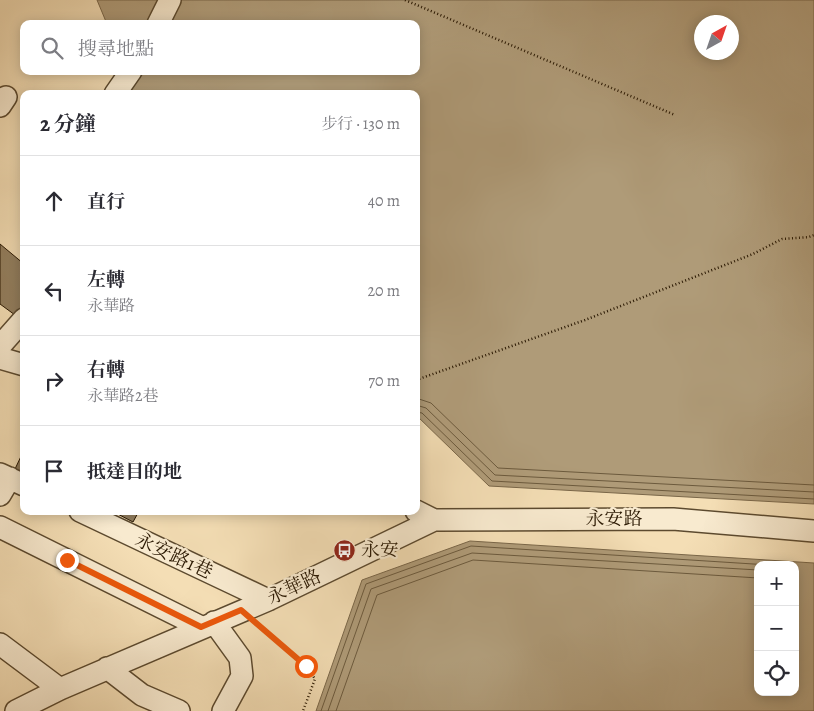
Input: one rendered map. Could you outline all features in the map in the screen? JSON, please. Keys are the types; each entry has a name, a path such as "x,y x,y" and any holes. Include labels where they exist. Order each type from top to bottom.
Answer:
{"street":[{"path":"160,20 170,0"},
{"path":"118,90 128,75"},
{"path":"0,346 20,324"},
{"path":"0,358 20,364"},
{"name":"永安路1巷","path":"88,515 268,600"},
{"name":"永華路","path":"16,711 107,668 268,600 425,516"},
{"name":"永安路","path":"425,516 673,519 814,531"},
{"path":"0,526 208,625 240,658 242,676 223,711"},
{"path":"0,644 60,689"},
{"path":"107,668 142,695 179,711"}],"path":[{"path":"405,0 675,115"},
{"path":"420,379 602,313 753,254 782,239 809,237 814,234"},
{"path":"241,610 306,666 315,679 303,711"}],"water":[{"path":"97,0 814,0 814,504 489,486 420,419 420,90 132,90 127,75 420,75 420,20 105,20"},
{"path":"470,541 783,561 754,561 754,696 799,696 799,562 814,563 814,711 316,711 362,580"}],"building":[{"path":"0,244 20,261 20,309 15,315 0,304"},
{"path":"20,458 20,472 15,469"},
{"path":"120,515 137,515 133,522"}],"place":[{"name":"永安","path":"345,550"}],"route":[{"path":"67,560 201,627 241,610 306,666"}]}
